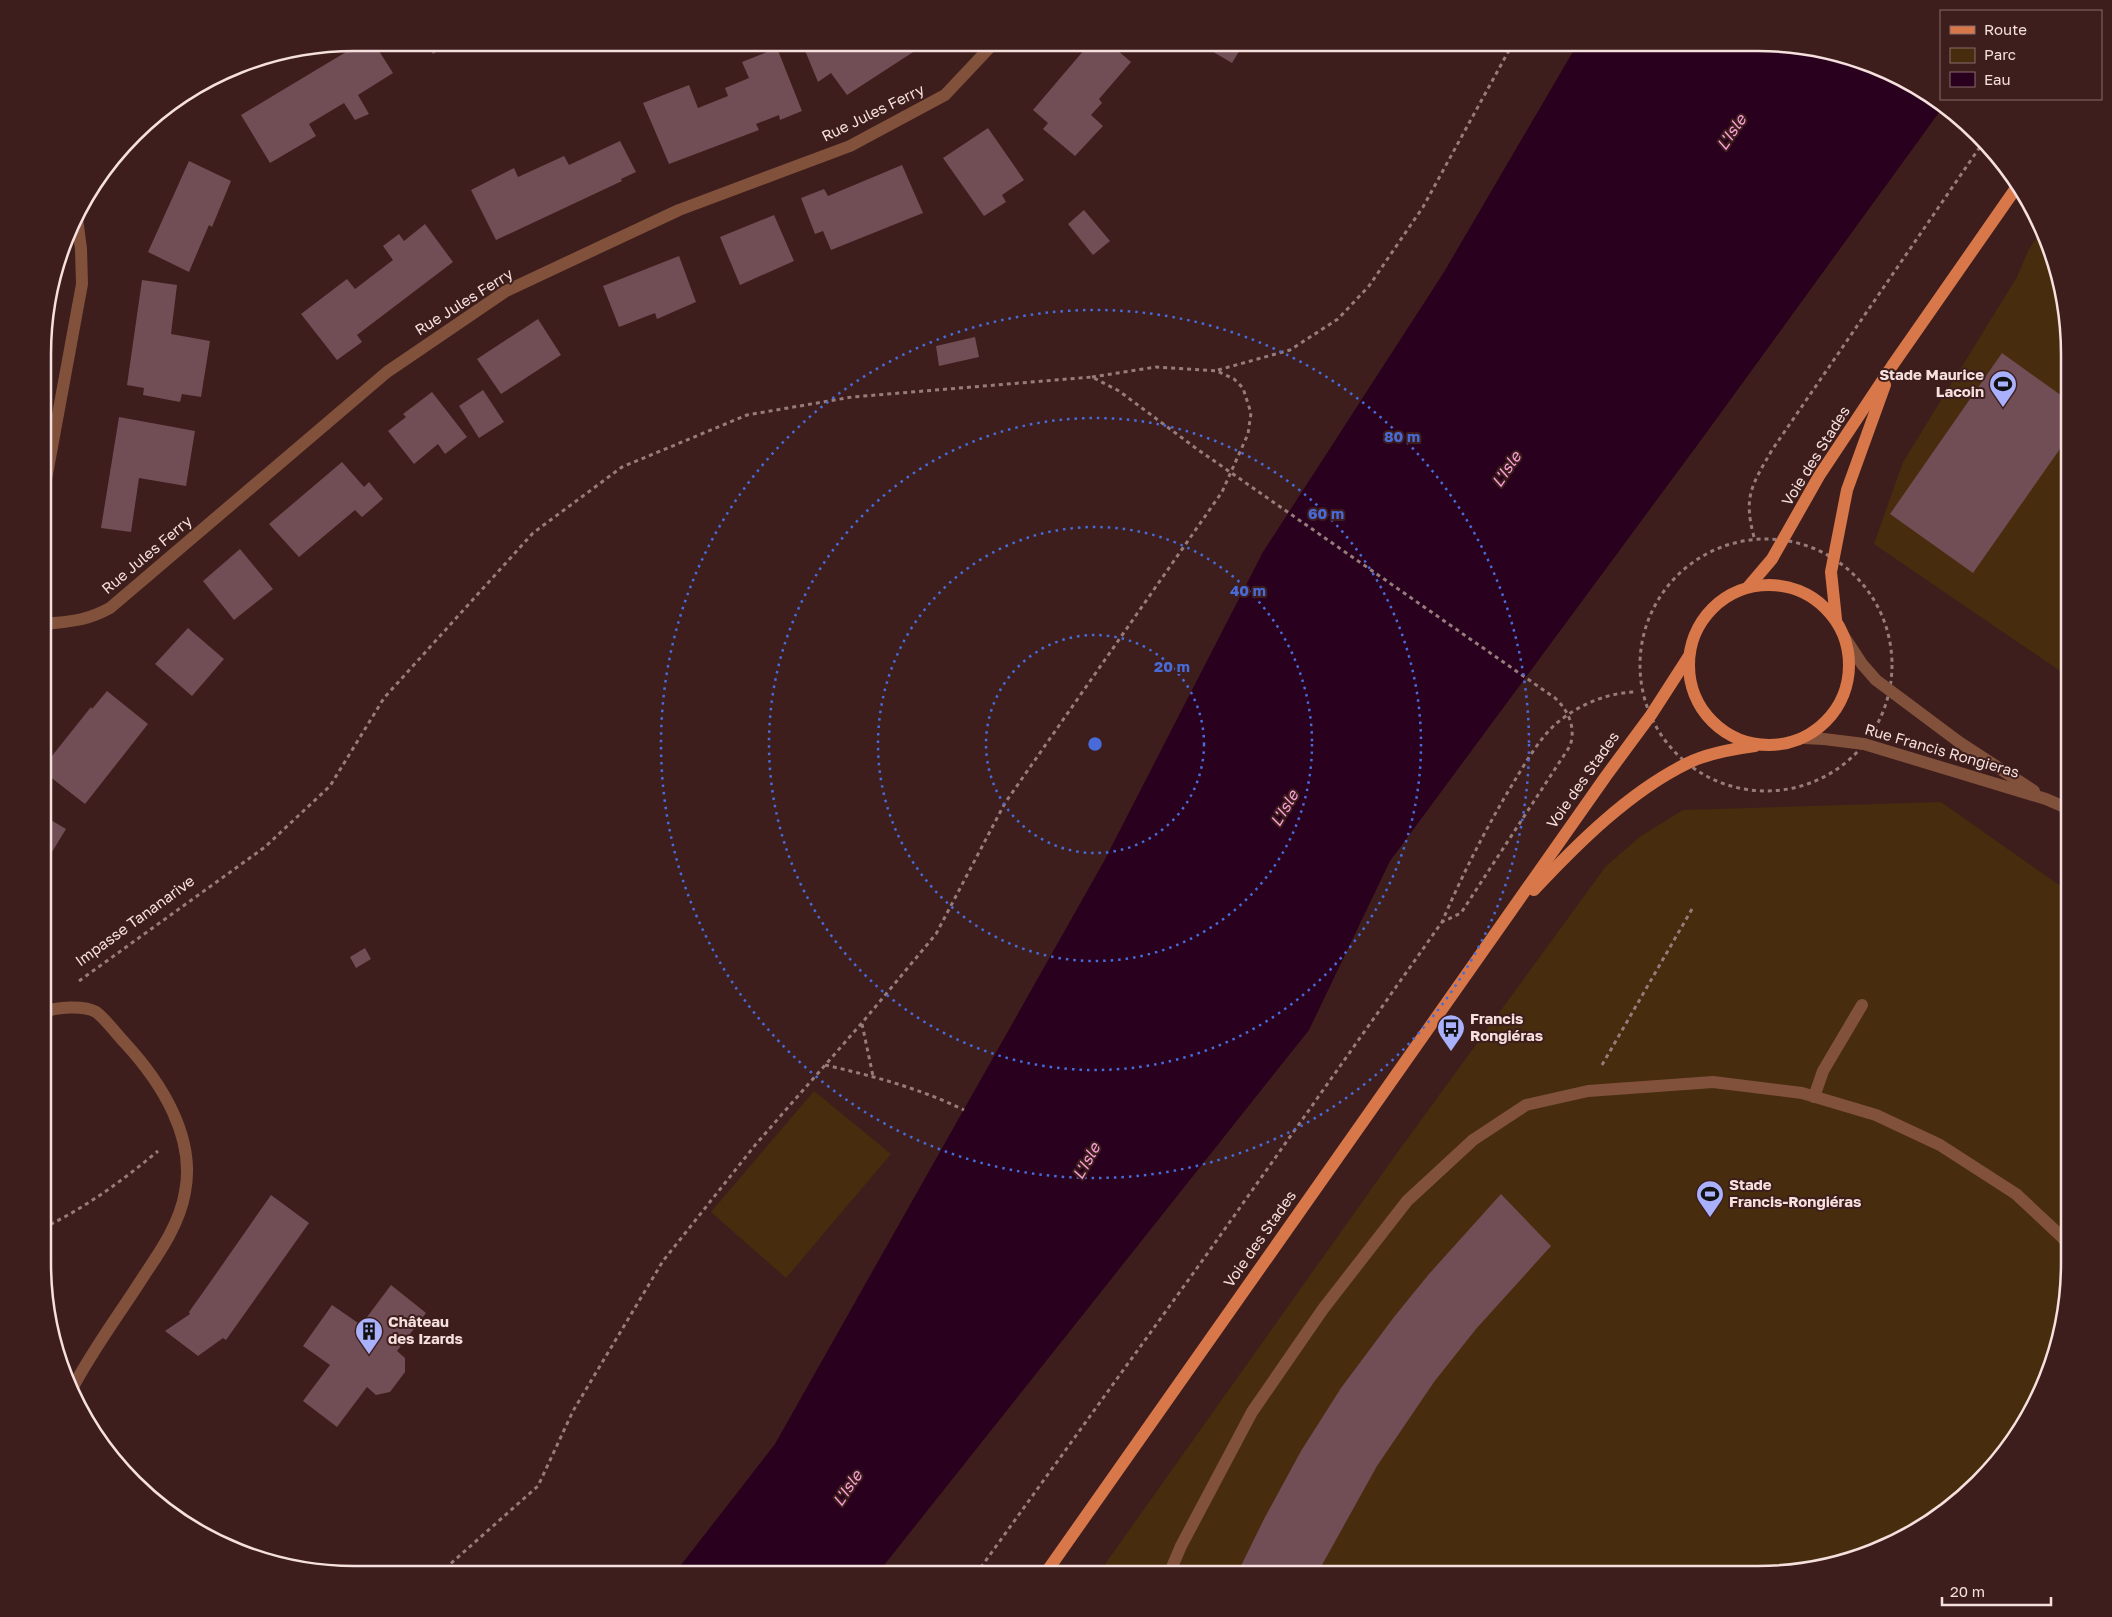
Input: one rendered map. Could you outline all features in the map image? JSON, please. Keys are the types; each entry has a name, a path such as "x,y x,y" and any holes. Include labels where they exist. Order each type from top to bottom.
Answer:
{"main road":[{"name":"Voie des Stades","path":"1749,586 1772,559 1820,476 1892,366 2013,192"},
{"name":"Voie des Stades","path":"1836,619 1831,572 1847,490 1892,366"},
{"path":"1773,584 1797,589 1819,601 1836,619 1846,638 1850,661 1847,685 1838,707 1823,725 1803,738 1782,744 1759,745 1735,738 1715,724 1699,704 1690,680 1689,656 1694,637 1702,620 1715,605 1731,594 1749,586 1773,584"},
{"name":"Voie des Stades","path":"1051,1566 1651,714 1689,656"},
{"name":"Voie des Stades","path":"1503,923 1544,879 1612,814 1643,791 1688,763 1735,748 1759,745"}],"street":[{"name":"Rue Jules Ferry","path":"51,625 73,622 98,615 110,608 387,372 506,291 679,210 850,146 946,95 987,51"},
{"path":"51,452 82,284 79,227"},
{"path":"1846,638 1862,664 1876,680 1959,742 2046,799"},
{"name":"Rue Francis Rongieras","path":"1803,738 1864,744 2046,799 2061,806"},
{"path":"1814,1097 1823,1071 1862,1005"},
{"path":"51,1011 63,1008 96,1012 156,1081 172,1110 183,1138 187,1155 185,1193 178,1216 164,1246 76,1383"},
{"path":"1172,1566 1181,1546 1252,1412 1323,1308 1406,1201 1473,1140 1526,1105 1588,1090 1713,1082 1802,1093 1876,1115 1940,1144 2016,1194 2061,1238"}],"path":[{"path":"1217,370 1290,350 1338,319 1369,286 1423,207 1509,51"},
{"path":"1754,538 1748,509 1752,485 1772,450 1980,148"},
{"name":"Impasse Tananarive","path":"63,1008 71,987 265,848 330,786 384,698 533,533 622,467 747,415 852,397 1092,377 1156,366 1217,370"},
{"path":"448,1566 538,1486 573,1411 663,1261 756,1144 862,1024 936,934 1005,803 1222,492 1248,434 1250,413 1243,388 1234,379 1217,370"},
{"path":"1092,377 1120,391 1197,449 1539,686 1566,708 1573,738 1570,746 1461,913 1442,922"},
{"path":"1754,538 1784,541 1813,546 1834,556 1863,582 1883,615 1893,656 1890,691 1884,713 1864,744 1842,767 1813,783 1781,791 1751,791 1718,782 1688,763 1663,739 1644,702 1640,680 1640,649 1647,620 1661,593 1691,562 1720,546 1754,538"},
{"path":"982,1566 1205,1257 1442,922 1468,862 1528,757 1556,723 1597,699 1625,693 1642,692"},
{"path":"1588,1090 1692,909"},
{"path":"862,1024 873,1076"},
{"path":"825,1065 873,1076 935,1096 964,1110"},
{"path":"51,1224 117,1184 162,1148 183,1138"}],"green space":[{"name":"Stade Maurice Lacoin","path":"2037,236 2055,295 2060,334 2061,672 1874,544 1903,462 2017,277 2028,251"},
{"name":"Stade Francis-Rongiéras","path":"1941,802 2061,886 2061,1263 2058,1302 2045,1360 2030,1397 2010,1431 1986,1463 1958,1491 1926,1515 1892,1535 1855,1550 1797,1563 1758,1566 1104,1566 1397,1153 1606,866 1641,836 1683,810"},
{"path":"814,1091 891,1154 786,1278 711,1212"}],"water":[{"name":"L'Isle","path":"1573,51 1758,51 1817,57 1855,67 1892,82 1939,112 1704,436 1390,861 1309,1030 883,1566 680,1566 775,1444 1103,863 1263,552 1444,272"}],"building":[{"path":"347,51 379,51 393,73 358,95 369,114 355,120 344,103 309,124 316,136 270,163 241,115"},
{"path":"770,51 778,51 802,111 780,120 779,115 756,124 759,130 669,164 643,103 689,85 698,108 728,96 725,88 749,78 742,62"},
{"path":"805,51 915,51 847,95 831,73 818,82"},
{"path":"1083,51 1118,51 1131,62 1099,99 1102,103 1091,115 1103,126 1075,156 1043,129 1048,123 1033,110"},
{"path":"1212,51 1239,51 1232,63"},
{"path":"988,128 1024,180 1002,195 1006,202 984,216 943,158"},
{"path":"620,141 636,172 621,179 622,181 496,240 471,190 514,168 518,177 564,156 569,165"},
{"path":"189,161 231,181 212,227 209,225 189,272 148,252"},
{"path":"902,165 923,213 831,250 823,231 815,234 801,198 824,189 828,196"},
{"path":"1084,210 1110,241 1093,255 1068,224"},
{"path":"774,215 794,261 740,285 720,237"},
{"path":"425,224 453,262 357,335 362,342 337,360 301,314 347,279 355,289 393,260 383,246 399,234 404,241"},
{"path":"679,256 696,302 657,319 655,313 619,327 603,286"},
{"path":"142,280 177,285 171,334 210,341 201,397 182,394 180,402 143,395 144,388 127,385"},
{"path":"538,319 561,355 501,394 477,359"},
{"path":"975,337 979,357 939,366 936,346"},
{"path":"2002,353 2061,395 2061,447 1973,573 1890,514"},
{"path":"483,390 504,422 479,438 459,406"},
{"path":"432,392 467,437 445,454 438,444 414,464 388,431 406,417 403,414"},
{"path":"119,417 195,431 186,486 139,478 131,532 101,528"},
{"path":"342,462 364,487 369,482 383,499 362,517 355,510 299,557 269,524"},
{"path":"240,549 273,589 234,620 203,581"},
{"path":"188,628 224,659 192,696 155,664"},
{"path":"107,691 148,724 85,804 51,777 51,757 91,707 92,709"},
{"path":"51,820 66,829 51,854"},
{"path":"365,948 371,959 356,968 350,957"},
{"path":"1501,1194 1551,1246 1476,1329 1434,1382 1377,1466 1321,1566 1241,1566 1301,1451 1341,1388 1429,1274"},
{"path":"271,1195 309,1223 226,1340 223,1338 198,1356 165,1331 190,1314 189,1312"},
{"name":"Château des Izards","path":"391,1285 426,1313 397,1351 405,1358 405,1372 390,1392 376,1395 367,1387 337,1427 303,1401 330,1365 303,1346 332,1305 361,1325"}],"place":[{"name":"Stade Maurice Lacoin","path":"2003,408"},
{"name":"Francis Rongiéras","path":"1451,1052"},
{"name":"Stade Francis-Rongiéras","path":"1710,1218"},
{"name":"Château des Izards","path":"369,1355"}]}
